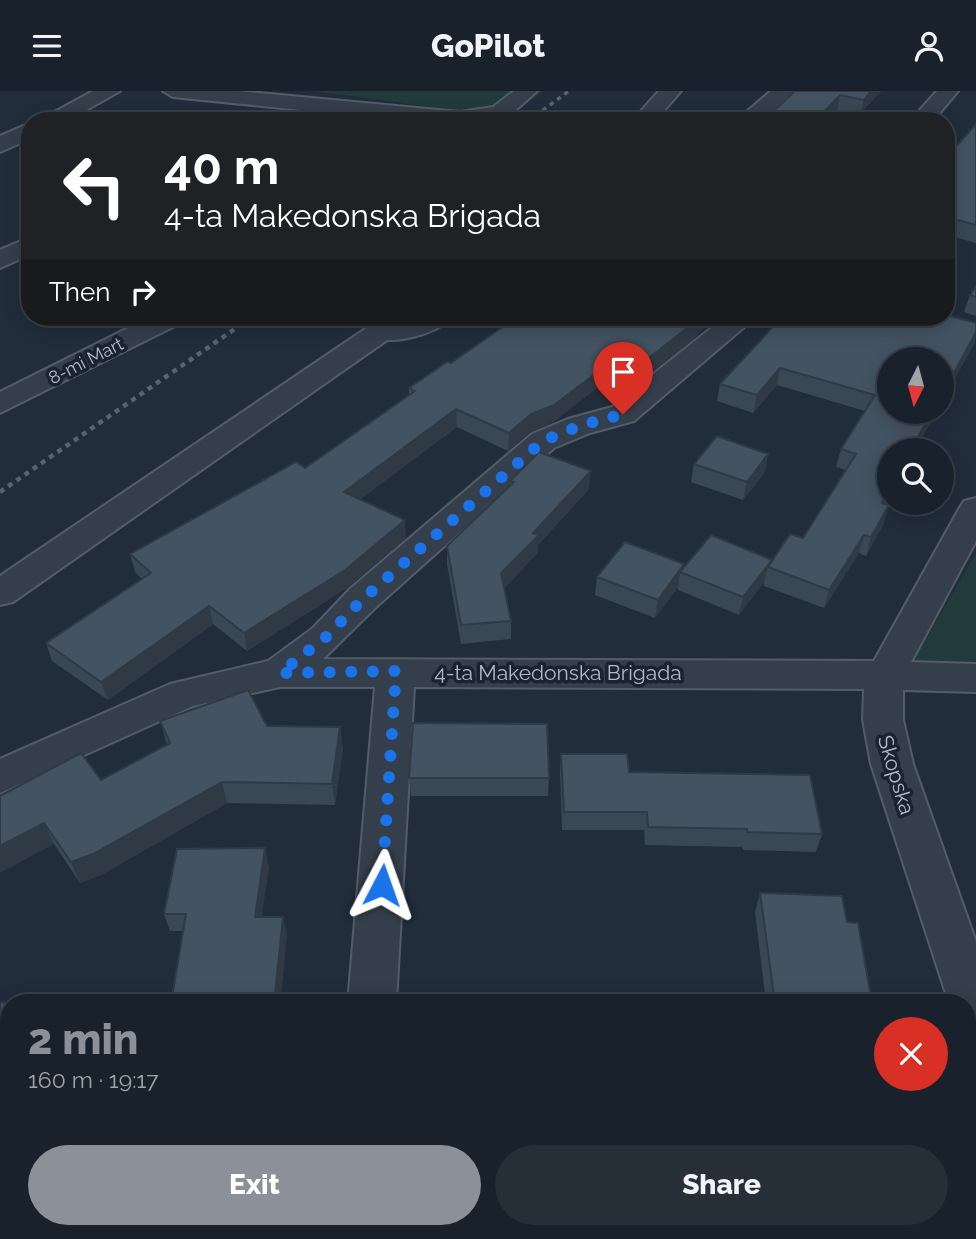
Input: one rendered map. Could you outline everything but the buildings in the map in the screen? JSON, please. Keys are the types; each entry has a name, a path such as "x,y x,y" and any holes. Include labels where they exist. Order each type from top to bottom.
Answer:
{"street":[{"path":"67,112 110,91"},
{"path":"173,91 388,112"},
{"path":"500,112 527,91"},
{"path":"651,112 671,91"},
{"path":"758,112 784,91"},
{"path":"929,112 948,91"},
{"path":"0,145 21,134"},
{"path":"0,260 21,250"},
{"name":"8-mi Mart","path":"0,404 153,326"},
{"path":"0,593 388,326"},
{"path":"392,326 397,332 413,326"},
{"path":"280,673 326,637 363,599 543,441 579,426 623,414 732,326"},
{"name":"Skopska","path":"970,994 906,809 882,728 885,675 976,509"},
{"path":"373,994 396,671"},
{"name":"4-ta Makedonska Brigada","path":"0,777 184,694 280,673 396,671 976,678"}],"green space":[{"path":"312,91 544,91 516,112 471,112"},
{"path":"976,553 976,663 914,660"}],"railway":[{"path":"540,112 569,91"},
{"path":"0,492 239,326"}],"route":[{"path":"382,885 396,671 280,673 326,637 363,599 543,441 579,426 623,414"}]}
